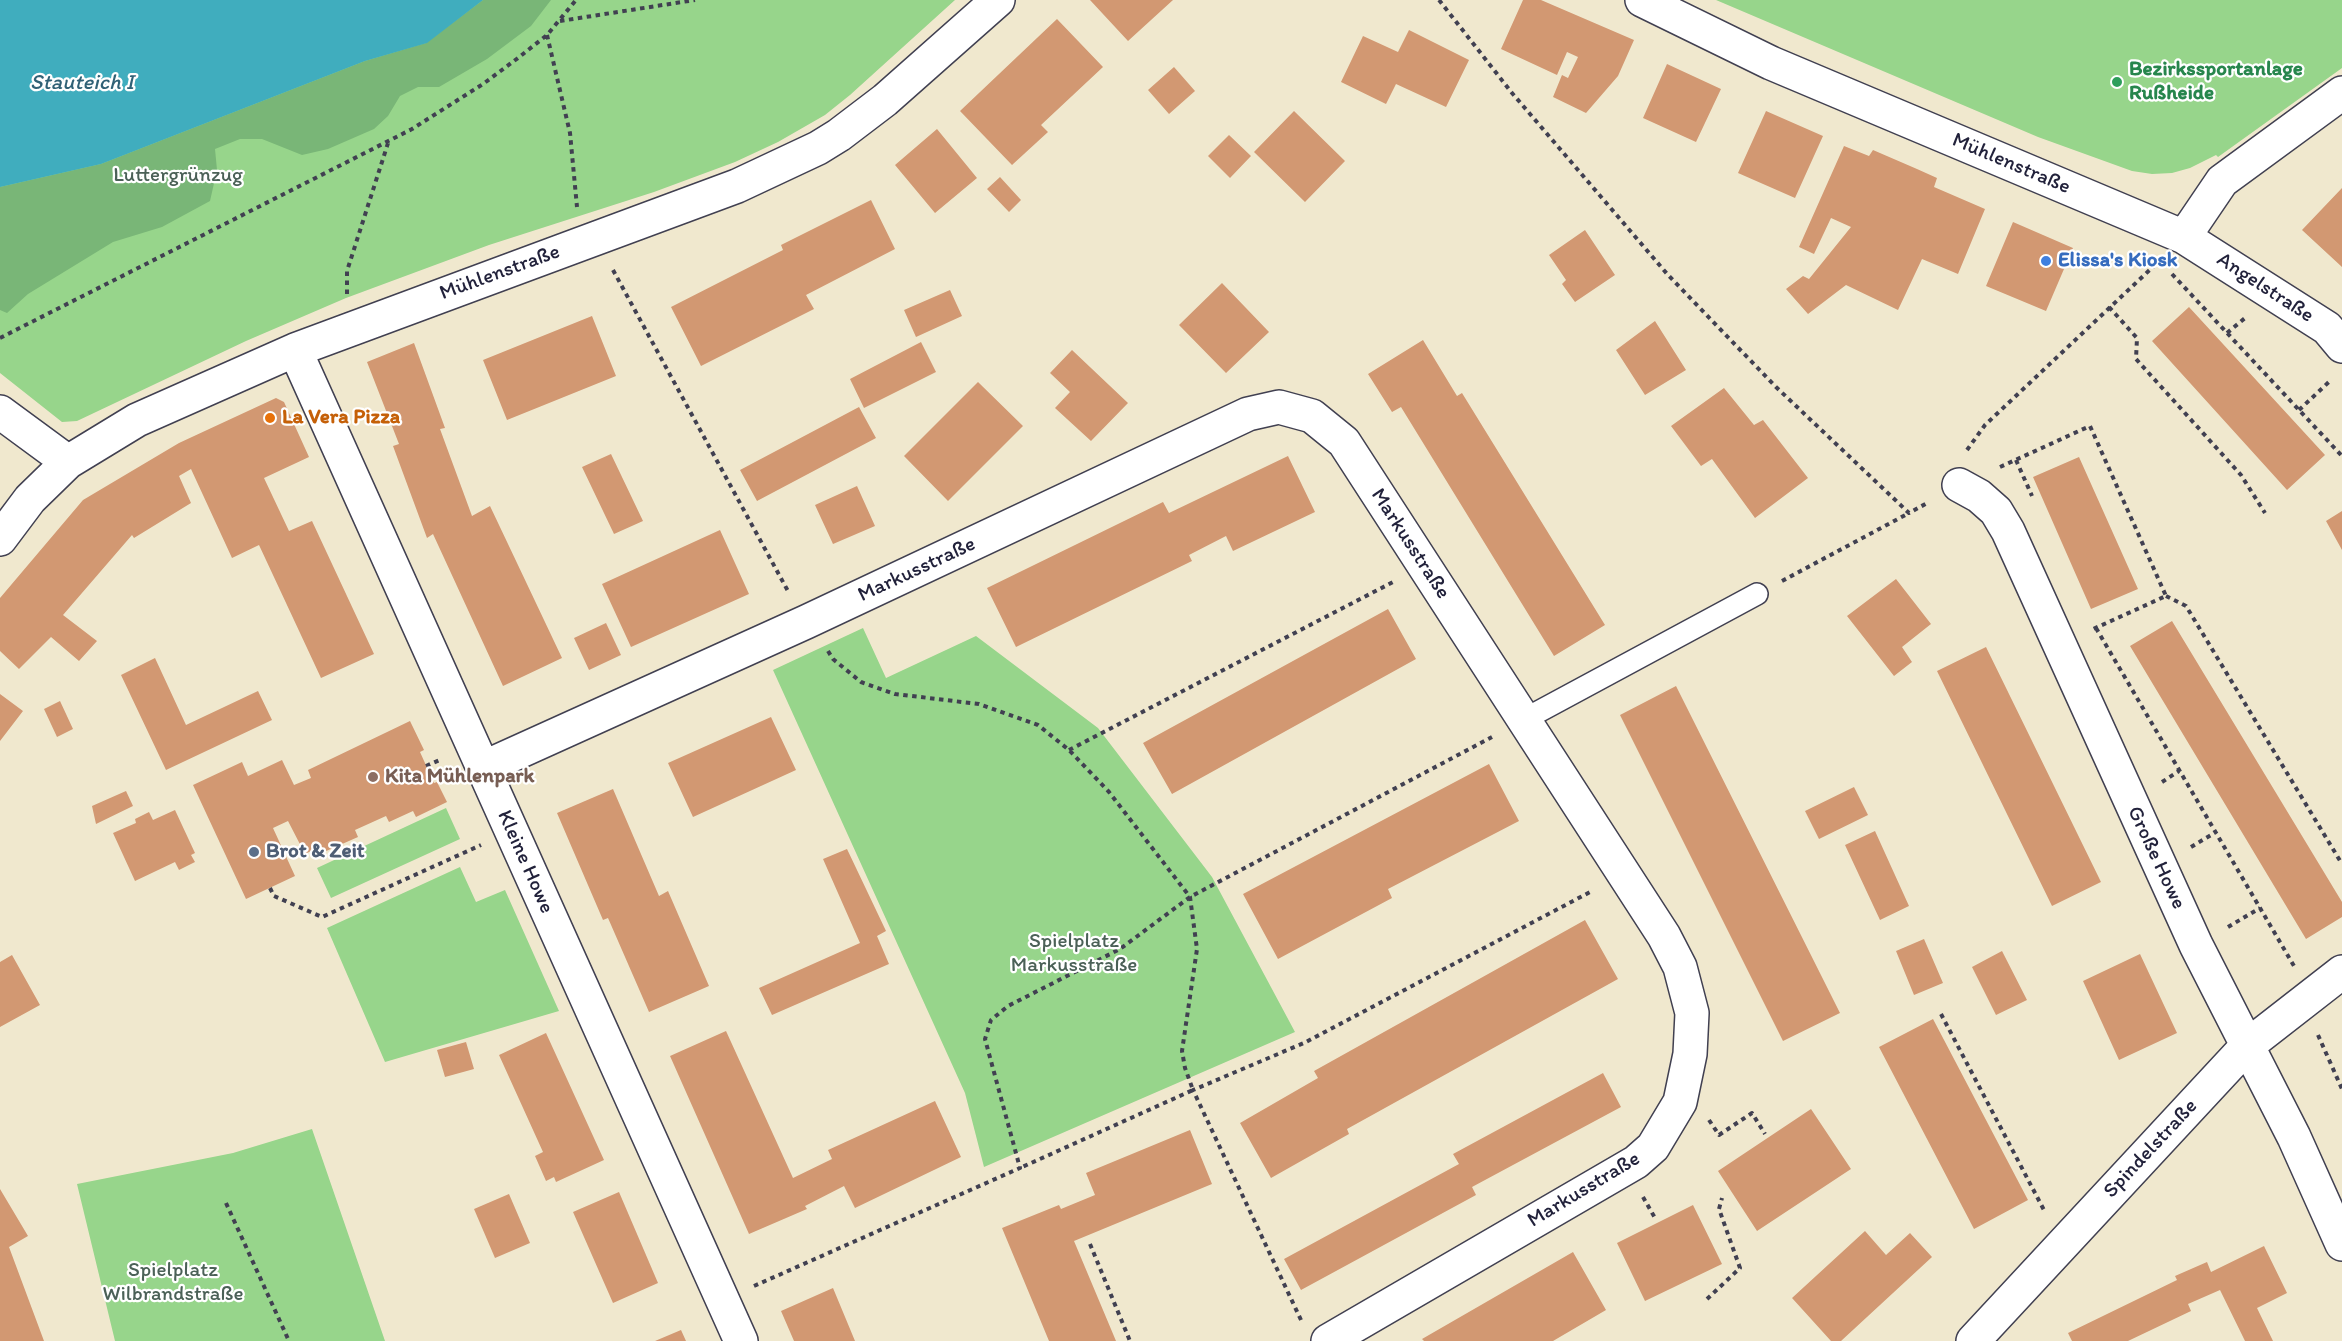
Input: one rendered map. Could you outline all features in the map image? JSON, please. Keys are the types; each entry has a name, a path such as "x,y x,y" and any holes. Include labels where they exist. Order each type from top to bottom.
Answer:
{"street":[{"name":"Mühlenstraße","path":"0,539 30,499 68,462 137,420 295,350 737,186 772,171 839,135 885,100 998,0"},
{"name":"Mühlenstraße","path":"1642,0 1771,63 2184,237"},
{"path":"2184,237 2222,181 2342,93"},
{"name":"Angelstraße","path":"2184,237 2327,328 2342,346"},
{"name":"Kleine Howe","path":"295,350 741,1341"},
{"name":"Markusstraße","path":"483,768 806,622 1248,414 1279,407 1312,416 1344,442 1664,936 1680,967 1692,1013 1690,1054 1680,1102 1653,1147 1636,1162 1316,1336"},
{"path":"0,412 68,462"},
{"name":"Große Howe","path":"1959,485 1979,496 1996,511 2008,531 2196,945 2294,1137 2342,1244"},
{"name":"Spindelstraße","path":"1973,1341 2247,1046 2342,972"}],"lane":[{"path":"1525,719 1757,594"}],"path":[{"path":"0,338 412,129 483,84 547,35 576,0"},
{"path":"559,22 694,0"},
{"path":"1439,0 1512,93 1668,275 1776,387 1909,513"},
{"path":"547,35 570,133 577,208 590,240 614,270 806,622 834,659 861,682 895,694 979,705 1038,725 1069,750 1109,792 1190,897 1197,949 1182,1051 1185,1068 1193,1090 1297,1309 1316,1336"},
{"path":"357,326 346,297 347,271 390,139"},
{"path":"1959,485 1965,453 1985,425 2184,237"},
{"path":"2159,261 2342,456"},
{"path":"2109,307 2137,338 2136,359 2241,475 2265,513"},
{"path":"2298,410 2333,377"},
{"path":"1757,594 1959,485 2090,426 2166,596 2186,606 2342,864"},
{"path":"2016,459 2034,502"},
{"path":"1069,750 1425,566"},
{"path":"2059,645 2166,596"},
{"path":"2090,623 2096,628 2311,995"},
{"path":"1020,1168 986,1039 991,1020 1008,1006 1120,949 1190,897 1525,719"},
{"path":"270,888 274,896 322,917 511,831"},
{"path":"723,1300 1193,1090 1304,1043 1624,874"},
{"path":"1941,1014 2062,1245"},
{"path":"2315,1029 2342,1089"},
{"path":"1680,1102 1703,1110 1719,1135 1752,1113 1765,1134"},
{"path":"1707,1299 1740,1268 1719,1209 1722,1198"},
{"path":"226,1203 289,1341"},
{"path":"1090,1244 1130,1341"}],"green space":[{"name":"Luttergrünzug","path":"0,0 955,0 850,95 825,115 778,142 735,162 654,192 489,245 346,298 246,341 77,421 62,422 0,373"},
{"path":"483,0 551,0 531,26 487,59 439,87 418,87 400,96 388,116 374,129 328,149 302,155 262,139 240,139 215,149 217,170 210,201 162,227 113,242 28,294 7,313 0,310 0,187 101,164 365,61 426,43"},
{"name":"Bezirkssportanlage Rußheide","path":"1716,0 2342,0 2342,68 2218,157 2216,155 2190,168 2172,173 2152,174 2132,171 2038,137"},
{"name":"Spielplatz Markusstraße","path":"863,628 886,678 976,636 1098,728 1212,877 1295,1032 984,1167 965,1093 773,670"},
{"path":"446,808 460,839 331,898 317,868"},
{"path":"460,867 476,902 505,890 559,1011 385,1062 327,928"},
{"name":"Spielplatz Wilbrandstraße","path":"312,1129 385,1341 115,1341 77,1184 233,1153"}],"water":[{"name":"Stauteich I","path":"0,0 483,0 427,43 365,61 101,164 0,187"}],"building":[{"path":"1090,0 1173,0 1128,41"},
{"path":"1523,0 1541,0 1634,40 1618,76 1586,113 1553,97 1562,75 1568,78 1578,57 1567,52 1557,75 1501,49"},
{"path":"1057,19 1103,67 1041,125 1048,132 1012,165 960,111"},
{"path":"1409,30 1469,60 1446,107 1396,84 1386,104 1341,82 1363,36 1398,52"},
{"path":"1667,64 1721,89 1696,142 1643,118"},
{"path":"1174,67 1195,91 1169,114 1148,90"},
{"path":"1294,111 1345,161 1305,202 1254,152"},
{"path":"1766,111 1823,136 1795,198 1738,173"},
{"path":"937,129 977,178 935,213 895,165"},
{"path":"1229,135 1251,156 1230,178 1208,156"},
{"path":"1844,146 1869,156 1873,150 1917,169 1937,178 1934,187 1985,209 1958,274 1922,259 1898,310 1846,285 1808,314 1786,289 1803,276 1809,279 1851,227 1831,218 1814,254 1799,247"},
{"path":"1000,177 1021,200 1009,212 987,189"},
{"path":"2342,188 2342,267 2302,230"},
{"path":"871,200 895,249 806,295 814,309 701,366 671,307 783,250 781,245"},
{"path":"2013,222 2073,248 2046,311 1986,286"},
{"path":"1585,230 1615,275 1575,302 1562,284 1566,280 1549,255"},
{"path":"1222,283 1269,332 1226,373 1179,325"},
{"path":"950,290 962,316 916,337 904,310"},
{"path":"2189,307 2325,455 2287,490 2152,341"},
{"path":"592,316 616,376 507,420 483,360"},
{"path":"1655,321 1686,370 1645,395 1616,350"},
{"path":"1423,340 1457,396 1462,393 1605,625 1554,656 1401,407 1392,412 1368,374"},
{"path":"921,342 936,372 864,408 850,379"},
{"path":"414,343 445,428 440,429 472,516 490,506 562,658 503,686 433,534 427,538 393,446 399,444 367,362"},
{"path":"1072,350 1128,403 1091,441 1055,408 1070,392 1050,373"},
{"path":"978,382 1023,426 948,501 904,456"},
{"path":"1724,388 1754,425 1763,420 1808,478 1755,518 1712,459 1701,466 1671,426"},
{"path":"276,398 284,402 309,457 264,478 289,531 312,521 374,654 321,678 259,545 232,558 191,469 179,476 191,503 134,538 132,535 63,615 97,641 79,661 51,637 19,669 0,651 0,598 83,500 179,443"},
{"path":"859,407 876,438 757,501 740,470"},
{"path":"611,454 643,521 614,534 582,467"},
{"path":"1288,456 1315,512 1233,551 1226,536 1189,555 1192,561 1016,647 987,588 1163,502 1169,513"},
{"path":"2079,457 2138,589 2091,609 2033,477"},
{"path":"857,486 875,526 833,544 815,505"},
{"path":"2342,511 2342,550 2326,521"},
{"path":"720,530 749,594 631,647 602,584"},
{"path":"1896,579 1931,624 1902,647 1912,662 1894,676 1847,616"},
{"path":"1388,609 1416,659 1172,794 1143,743"},
{"path":"2172,621 2342,902 2342,917 2306,939 2130,646"},
{"path":"606,623 621,655 589,670 574,638"},
{"path":"1986,647 2101,882 2052,906 1937,671"},
{"path":"155,658 186,725 258,691 272,720 166,770 121,675"},
{"path":"1676,686 1840,1013 1783,1041 1620,715"},
{"path":"0,694 23,711 0,741"},
{"path":"60,701 73,729 57,737 44,709"},
{"path":"771,717 796,770 693,817 668,763"},
{"path":"410,721 424,750 420,752 434,783 437,782 447,802 416,817 413,811 389,822 386,816 355,830 358,837 324,852 321,846 305,854 288,821 273,828 295,876 246,899 193,785 242,762 248,776 282,760 294,785 311,778 308,770"},
{"path":"1489,764 1519,821 1388,889 1392,898 1278,959 1243,894"},
{"path":"1854,787 1868,815 1819,839 1805,811"},
{"path":"613,789 659,896 668,891 709,986 649,1012 608,918 603,920 557,813"},
{"path":"126,791 133,806 96,824 92,806"},
{"path":"175,810 195,853 191,855 195,862 179,870 175,862 135,881 113,833 136,823 135,819 149,812 153,820"},
{"path":"1875,831 1909,906 1880,920 1845,845"},
{"path":"847,849 886,931 877,936 889,964 772,1015 759,988 860,943 823,859"},
{"path":"1585,920 1618,979 1347,1129 1349,1134 1271,1178 1240,1123 1318,1078 1314,1071"},
{"path":"1924,939 1943,983 1914,995 1896,951"},
{"path":"2002,951 2027,1000 1996,1015 1972,967"},
{"path":"2140,954 2177,1033 2119,1060 2083,981"},
{"path":"12,955 40,1005 0,1027 0,962"},
{"path":"1933,1019 2028,1200 1974,1229 1879,1047"},
{"path":"726,1031 793,1178 832,1159 828,1150 935,1101 961,1157 855,1208 844,1186 805,1206 807,1209 749,1234 670,1056"},
{"path":"546,1033 604,1160 556,1182 554,1177 546,1181 535,1156 543,1152 499,1055"},
{"path":"466,1042 474,1069 445,1077 437,1050"},
{"path":"1603,1073 1621,1107 1472,1187 1476,1195 1301,1290 1284,1259 1459,1164 1453,1154"},
{"path":"1811,1109 1851,1169 1757,1231 1718,1171"},
{"path":"1190,1130 1212,1184 1074,1241 1116,1341 1049,1341 1002,1228 1059,1205 1061,1209 1095,1195 1086,1173"},
{"path":"0,1189 28,1236 9,1247 44,1341 0,1341"},
{"path":"619,1192 658,1283 613,1303 573,1212"},
{"path":"509,1194 530,1243 495,1258 474,1209"},
{"path":"1693,1205 1722,1264 1645,1301 1617,1243"},
{"path":"1865,1231 1886,1255 1910,1233 1932,1257 1841,1341 1831,1341 1792,1298"},
{"path":"2264,1246 2287,1293 2257,1308 2273,1341 2245,1341 2220,1290 2188,1304 2191,1311 2128,1341 2072,1341 2068,1333 2177,1280 2175,1276 2207,1262 2211,1272"},
{"path":"1573,1252 1606,1310 1553,1341 1424,1341 1422,1339"},
{"path":"833,1288 855,1341 794,1341 781,1311"},
{"path":"681,1330 686,1341 655,1341"}],"place":[{"name":"Bezirkssportanlage Rußheide","path":"2117,82"},
{"name":"Elissa's Kiosk","path":"2046,261"},
{"name":"La Vera Pizza","path":"270,418"},
{"name":"Kita Mühlenpark","path":"373,777"},
{"name":"Brot & Zeit","path":"254,852"}]}
